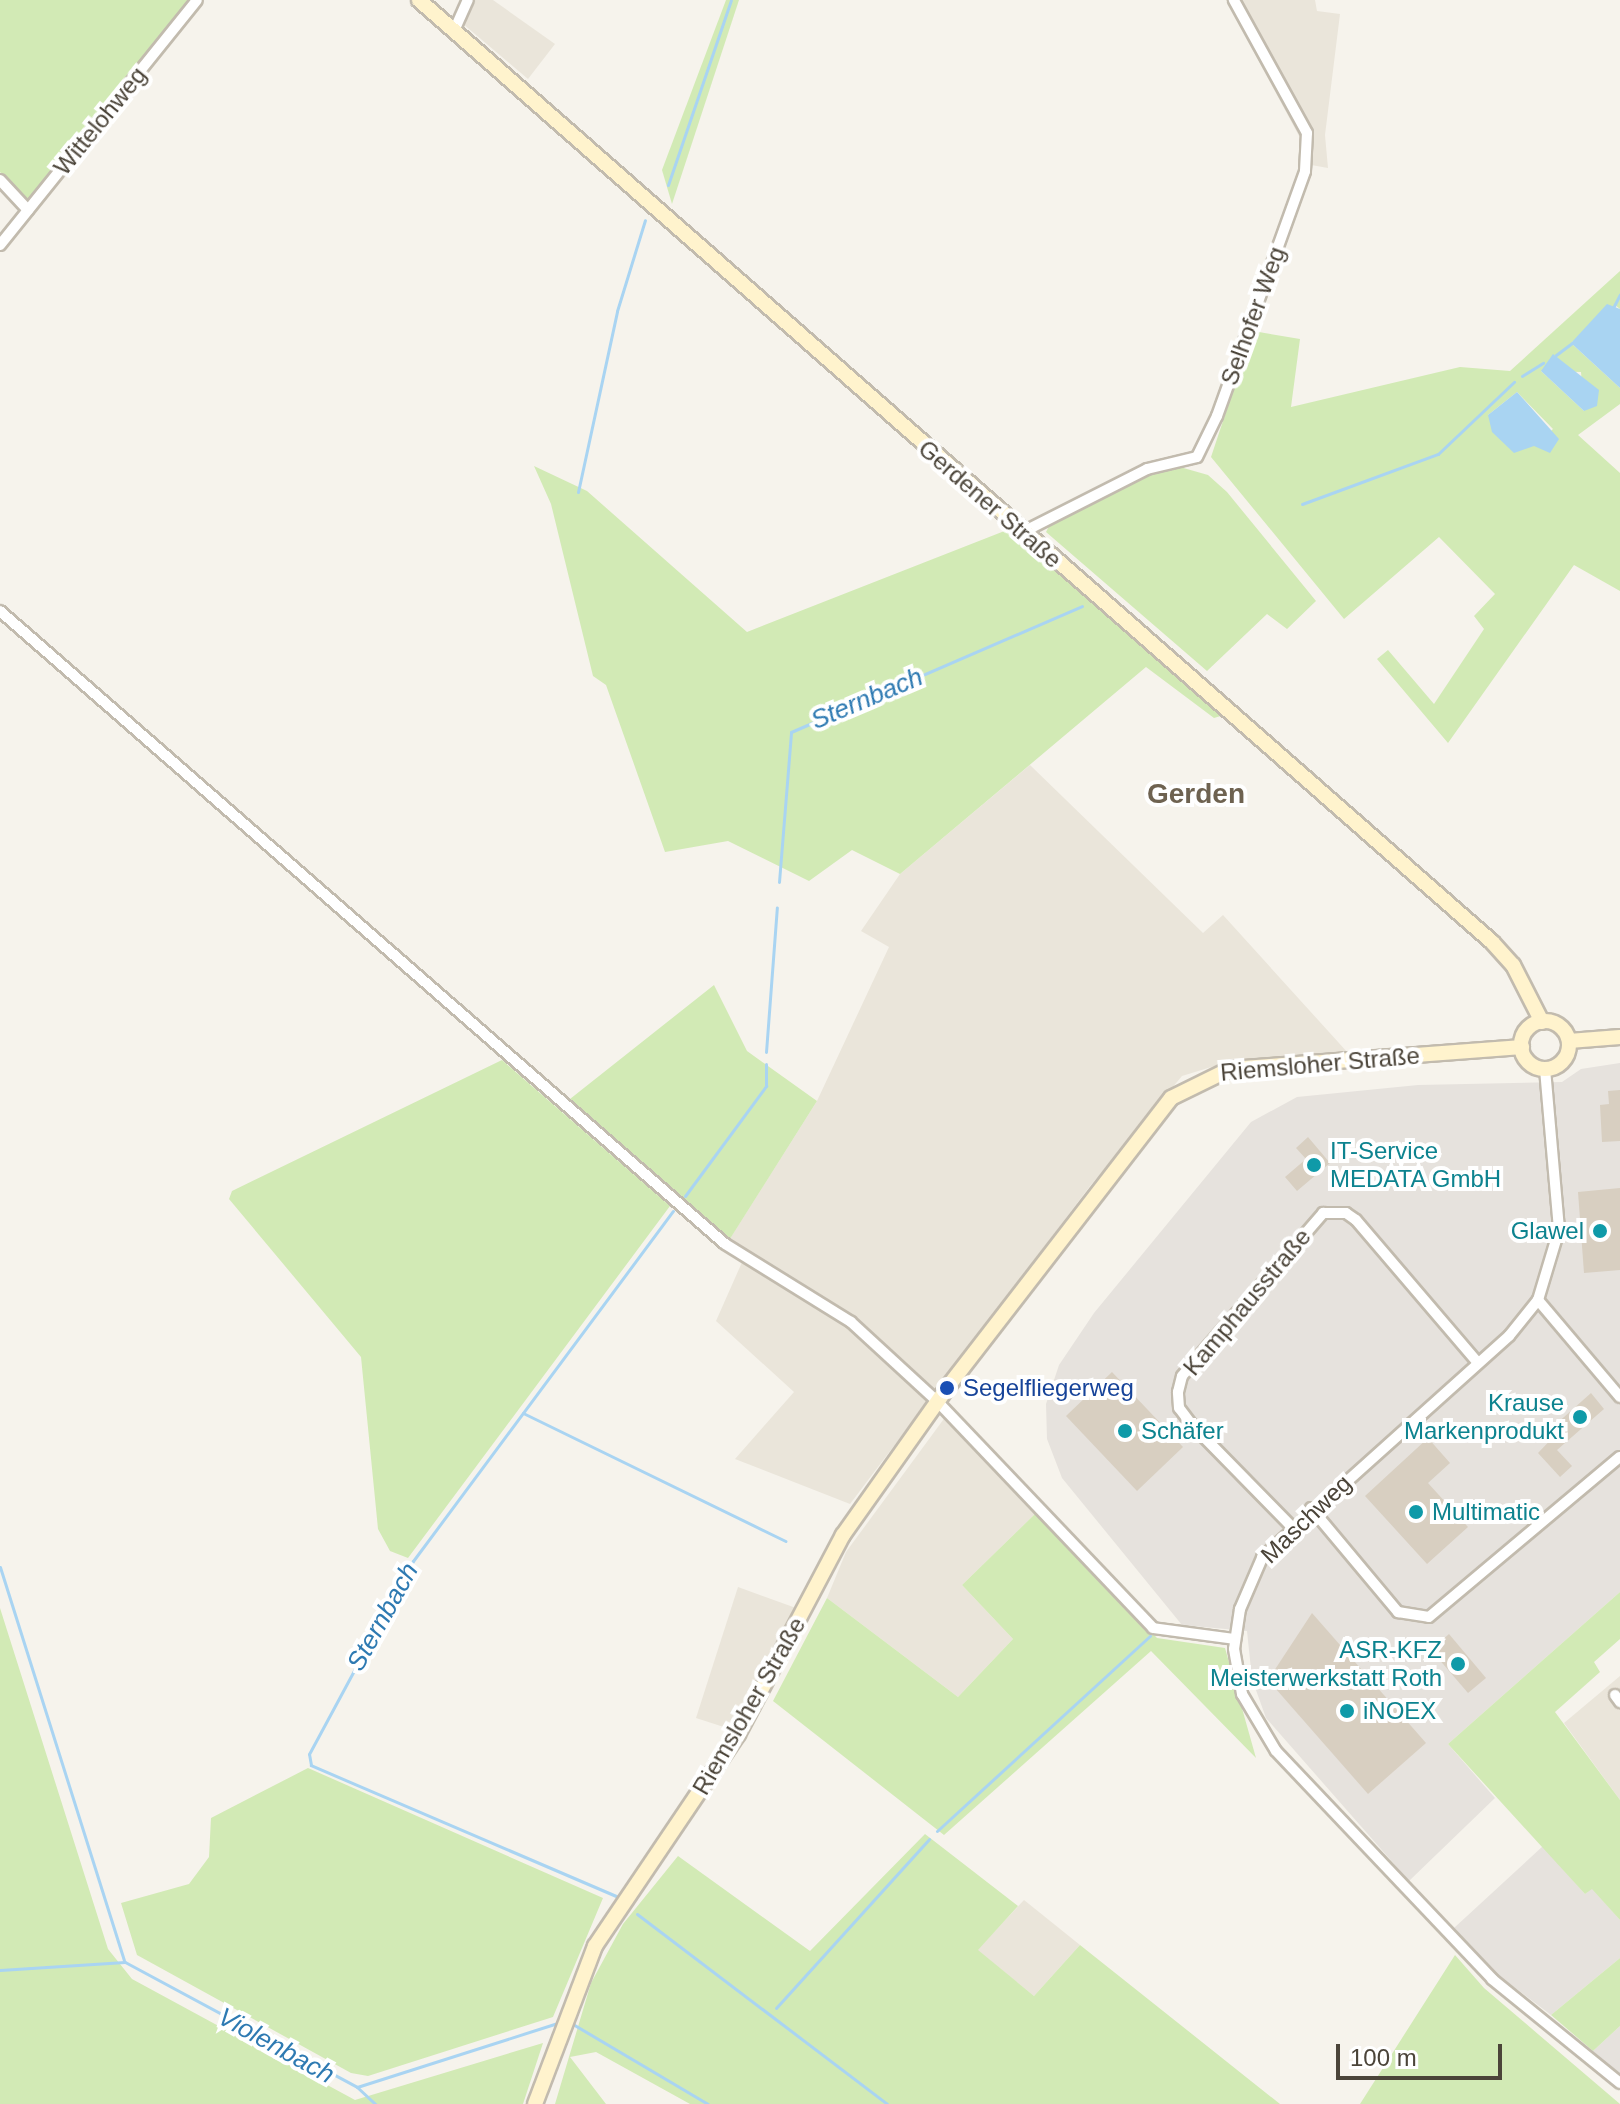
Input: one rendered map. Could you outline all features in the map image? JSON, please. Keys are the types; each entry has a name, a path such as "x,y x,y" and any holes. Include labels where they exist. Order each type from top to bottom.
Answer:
{"main road":[{"name":"Gerdener Straße","path":"419,0 1492,942 1513,965 1542,1022"},
{"path":"1542,1022 1562,1028 1569,1041 1563,1061 1545,1069 1527,1060 1522,1047 1525,1034 1542,1022"},
{"path":"1569,1041 1620,1037"},
{"name":"Riemsloher Straße","path":"535,2104 565,2014 609,1920 716,1769 843,1535 937,1401 1155,1116 1191,1083 1230,1069 1522,1047"}],"street":[{"name":"Wittelohweg","path":"0,245 197,0"},
{"path":"454,31 468,0"},
{"name":"Selhofer Weg","path":"1023,532 1147,469 1197,457 1208,438 1305,171 1307,133 1234,0"},
{"path":"0,180 28,210"},
{"path":"0,611 725,1244 851,1322 937,1401 1153,1628 1234,1639"},
{"name":"Maschweg","path":"1545,1069 1559,1230 1538,1300 1478,1363 1291,1526 1251,1576 1234,1639 1242,1694 1276,1751 1492,1979 1620,2083"},
{"name":"Kamphausstraße","path":"1291,1526 1192,1425 1179,1408 1178,1392 1182,1376 1323,1213 1346,1213 1356,1220 1478,1363"},
{"path":"1538,1300 1620,1397"},
{"path":"1311,1508 1398,1612 1429,1617 1620,1457"}],"shaded area":[{"path":"474,0 493,0 555,44 528,79 462,23"},
{"path":"1226,0 1315,0 1317,11 1340,14 1325,135 1328,168 1300,163 1299,136"},
{"path":"1030,765 1203,933 1223,915 1348,1053 1221,1064 1182,1076 1090,1186 850,1504 735,1459 794,1392 716,1321 743,1260 724,1248 817,1101 889,947 861,931 900,874"},
{"path":"1620,1063 1620,1592 1448,1744 1495,1798 1409,1881 1266,1718 1252,1679 1247,1631 1182,1625 1062,1478 1047,1439 1046,1404 1059,1365 1094,1313 1251,1122 1297,1097 1418,1085 1562,1082 1581,1069"},
{"path":"946,1416 1036,1513 962,1585 1013,1639 958,1697 827,1598 846,1552"},
{"path":"738,1587 796,1608 730,1729 696,1718"},
{"path":"1620,1676 1620,1800 1564,1723"},
{"path":"1543,1846 1585,1894 1592,1888 1620,1920 1620,1958 1551,2015 1493,1971 1454,1928"},
{"path":"1024,1900 1080,1945 1034,1996 977,1950"},
{"path":"1620,2026 1620,2076 1593,2051"}],"green space":[{"path":"0,0 194,0 27,201 0,172"},
{"path":"726,0 739,0 672,204 662,170"},
{"path":"1620,271 1620,309 1615,305 1571,343 1620,388 1620,404 1578,435 1620,473 1620,591 1574,565 1448,743 1377,659 1388,650 1434,704 1484,629 1474,616 1495,594 1439,537 1344,619 1211,457 1253,331 1300,339 1291,407 1460,367 1510,371","holes":["1541,371 1581,372 1584,411","1517,392 1553,429 1534,446 1488,415"]},
{"path":"534,466 587,491 747,632 1007,530 1224,715 1214,718 1146,667 900,874 852,850 809,881 728,841 665,852 606,685 593,676 551,504"},
{"path":"1180,467 1208,475 1227,492 1316,601 1287,629 1267,614 1207,671 1046,532 1051,522 1150,473"},
{"path":"714,985 747,1051 817,1101 728,1242 570,1099"},
{"path":"502,1060 670,1206 408,1558 390,1551 378,1529 361,1357 229,1199 232,1191"},
{"path":"1036,1513 1157,1638 1225,1648 1256,1758 1151,1651 944,1835 773,1701 827,1598 958,1697 1013,1639 962,1585"},
{"path":"1620,1592 1620,1639 1594,1662 1600,1672 1555,1712 1620,1800 1620,1920 1592,1889 1585,1894 1448,1744"},
{"path":"0,1608 108,1949 132,1979 355,2100 543,2043 523,2104 0,2104"},
{"path":"308,1768 603,1898 553,2017 368,2076 351,2073 137,1955 121,1903 189,1884 209,1857 211,1818"},
{"path":"925,1834 1018,1906 978,1950 1034,1996 1080,1945 1280,2104 690,2104 596,2052 570,2057 606,2104 555,2104 591,1983 623,1924 678,1856 810,1951"},
{"path":"1455,1955 1484,1988 1620,2104 1360,2104"},
{"path":"1620,1958 1620,2026 1593,2051 1551,2015"}],"water":[{"path":"1607,304 1620,309 1620,388 1571,343"},
{"path":"1553,354 1599,390 1597,406 1584,411 1541,371"},
{"path":"1517,392 1559,439 1550,453 1534,446 1514,453 1492,432 1488,415"}],"building":[{"path":"1620,1090 1620,1141 1602,1142 1600,1105 1609,1104 1608,1091"},
{"name":"IT-Service MEDATA GmbH","path":"1308,1137 1330,1163 1297,1191 1285,1177 1306,1159 1296,1148"},
{"name":"Glawel","path":"1620,1188 1620,1270 1584,1273 1578,1192"},
{"name":"Schäfer","path":"1112,1372 1183,1447 1137,1491 1066,1416"},
{"path":"1591,1393 1604,1409 1557,1450 1572,1466 1560,1477 1538,1453 1560,1430 1555,1425"},
{"name":"Multimatic","path":"1428,1438 1450,1463 1428,1483 1468,1527 1427,1564 1365,1496"},
{"name":"iNOEX","path":"1312,1613 1426,1743 1368,1794 1268,1680"},
{"name":"ASR-KFZ Meisterwerkstatt Roth","path":"1449,1634 1486,1678 1468,1693 1431,1650"}],"waterway":[{"path":"668,185 731,0"},
{"path":"578,492 617,311 645,220"},
{"path":"1614,306 1620,294"},
{"path":"1556,355 1572,343"},
{"path":"1522,376 1543,363"},
{"path":"1302,504 1438,454 1514,382"},
{"name":"Sternbach","path":"779,882 791,732 1082,606"},
{"name":"Sternbach","path":"766,1052 777,907"},
{"name":"Sternbach","path":"685,1196 766,1086 766,1064"},
{"name":"Sternbach","path":"616,1896 311,1765 309,1754 413,1561 673,1211"},
{"path":"523,1413 785,1541"},
{"path":"0,1567 124,1960"},
{"path":"937,1831 1150,1636"},
{"path":"776,2008 929,1839"},
{"name":"Sternbach","path":"637,1914 887,2104"},
{"name":"Violenbach","path":"0,1970 125,1962 357,2087 555,2024"},
{"name":"Violenbach","path":"571,2023 708,2104"},
{"path":"357,2087 375,2104"}],"place":[{"name":"IT-Service MEDATA GmbH","path":"1314,1165"},
{"name":"Glawel","path":"1600,1231"},
{"name":"Segelfliegerweg","path":"947,1388"},
{"name":"Krause Markenprodukt","path":"1580,1417"},
{"name":"Schäfer","path":"1125,1431"},
{"name":"Multimatic","path":"1416,1512"},
{"name":"ASR-KFZ Meisterwerkstatt Roth","path":"1458,1664"},
{"name":"iNOEX","path":"1347,1711"}],"district":[{"name":"Gerden","path":"1196,794"}]}
